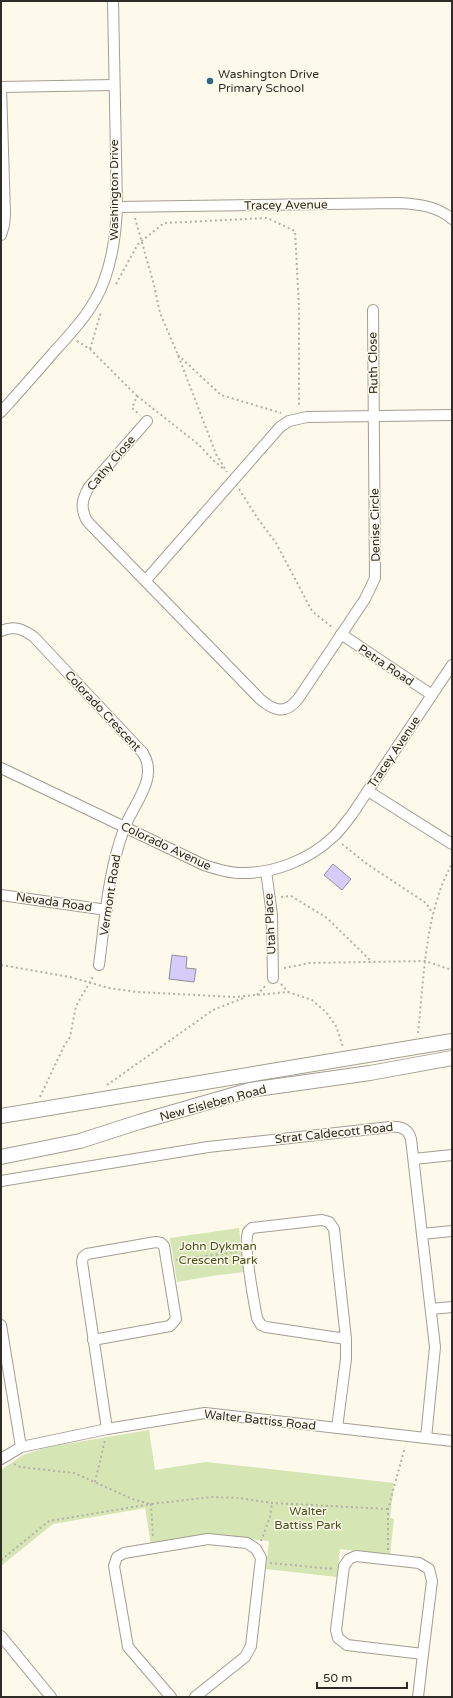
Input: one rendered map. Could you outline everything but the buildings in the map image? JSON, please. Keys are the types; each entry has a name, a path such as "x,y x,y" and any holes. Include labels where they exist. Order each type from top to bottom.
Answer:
{"main road":[{"name":"New Eisleben Road","path":"1,1116 452,1041"},
{"name":"New Eisleben Road","path":"1,1157 80,1141 139,1122 250,1090 370,1073 452,1058"}],"street":[{"name":"Washington Drive","path":"1,412 69,336 93,304 104,283 112,258 116,234 117,207 113,1"},
{"path":"1,235 5,214 1,87 114,84"},
{"name":"Tracey Avenue","path":"117,207 399,203 434,208 452,218"},
{"name":"Ruth Close","path":"373,310 374,416"},
{"path":"146,580 233,479 280,427 289,421 299,418 452,415"},
{"name":"Denise Circle","path":"146,580 260,699 274,709 281,710 293,706 365,599 375,578 374,416"},
{"name":"Cathy Close","path":"146,580 87,521 83,513 82,504 84,495 98,476 147,421"},
{"name":"Colorado Crescent","path":"1,631 9,628 18,628 34,637 143,753 148,761 149,771 146,782 124,827"},
{"name":"Petra Road","path":"341,634 432,695"},
{"name":"Tracey Avenue","path":"333,837 351,816 452,665"},
{"name":"Colorado Avenue","path":"1,768 204,865 216,869 240,873 266,871 288,865 305,857 333,837"},
{"path":"368,791 452,844"},
{"name":"Vermont Road","path":"99,965 113,863 124,827"},
{"name":"Utah Place","path":"266,871 270,897 273,974"},
{"name":"Nevada Road","path":"1,895 107,910"},
{"name":"Strat Caldecott Road","path":"1,1181 208,1146 398,1126 407,1130 410,1134 414,1159 435,1353 426,1438"},
{"path":"414,1159 452,1155"},
{"path":"337,1428 346,1359 346,1339 335,1232 329,1222 318,1220 252,1228 248,1232 247,1250 256,1318 261,1325 266,1328 346,1339"},
{"path":"422,1234 452,1231"},
{"path":"93,1340 172,1325 176,1319 167,1261 164,1246 161,1243 156,1242 87,1254 83,1257 82,1262 93,1340 107,1429"},
{"path":"431,1309 452,1307"},
{"path":"1,1325 5,1369 21,1446"},
{"name":"Walter Battiss Road","path":"1,1459 21,1446 107,1429 205,1413 452,1441"},
{"path":"171,1697 128,1647 114,1566 117,1558 124,1553 208,1539 247,1543 256,1549 260,1554 261,1562 250,1650 245,1657 195,1697"},
{"path":"418,1697 432,1581 431,1573 426,1566 419,1563 356,1556 346,1562 343,1570 336,1630 336,1634 341,1642 350,1646 423,1654"},
{"path":"1,1636 52,1697"}],"path":[{"path":"133,207 135,221 154,285 160,313 178,355 216,454 226,471"},
{"path":"113,288 138,244 164,223 268,218 295,232 300,307 299,418 221,395 178,355"},
{"path":"90,350 103,307"},
{"path":"69,336 90,350 137,396 198,444 226,471 276,543 312,611 341,634"},
{"path":"137,396 132,408 147,421"},
{"path":"333,837 367,864 426,903 433,914"},
{"path":"418,1037 425,961 433,914 438,895 452,863"},
{"path":"270,897 291,896 327,918 373,963"},
{"path":"273,974 310,963 425,961 452,970"},
{"path":"1,965 70,977 109,988 138,992 196,996 248,996 288,992 312,1000 326,1012 336,1026 344,1049"},
{"path":"38,1100 64,1046 70,1037 76,1006 91,982 99,965"},
{"path":"103,1089 112,1080 213,1010 248,996"},
{"path":"167,1261 247,1250"},
{"path":"95,1482 107,1429"},
{"path":"388,1559 388,1509 402,1463 408,1436"},
{"path":"1,1459 20,1467 74,1473 135,1500 151,1504"},
{"path":"1,1560 49,1521 151,1504 212,1497 239,1498 272,1504 388,1509"},
{"path":"151,1504 153,1535 152,1548"},
{"path":"256,1549 270,1516 272,1504"},
{"path":"261,1562 343,1570"}],"green space":[{"name":"John Dykman Crescent Park","path":"239,1228 244,1272 177,1282 170,1238"},
{"name":"Walter Battiss Park","path":"149,1430 155,1470 206,1462 394,1483 390,1518 394,1519 390,1555 340,1549 337,1577 266,1569 269,1541 209,1535 151,1544 145,1508 53,1524 1,1566 1,1470 23,1455 48,1447"}],"place":[{"name":"Washington Drive Primary School","path":"210,81"}]}
